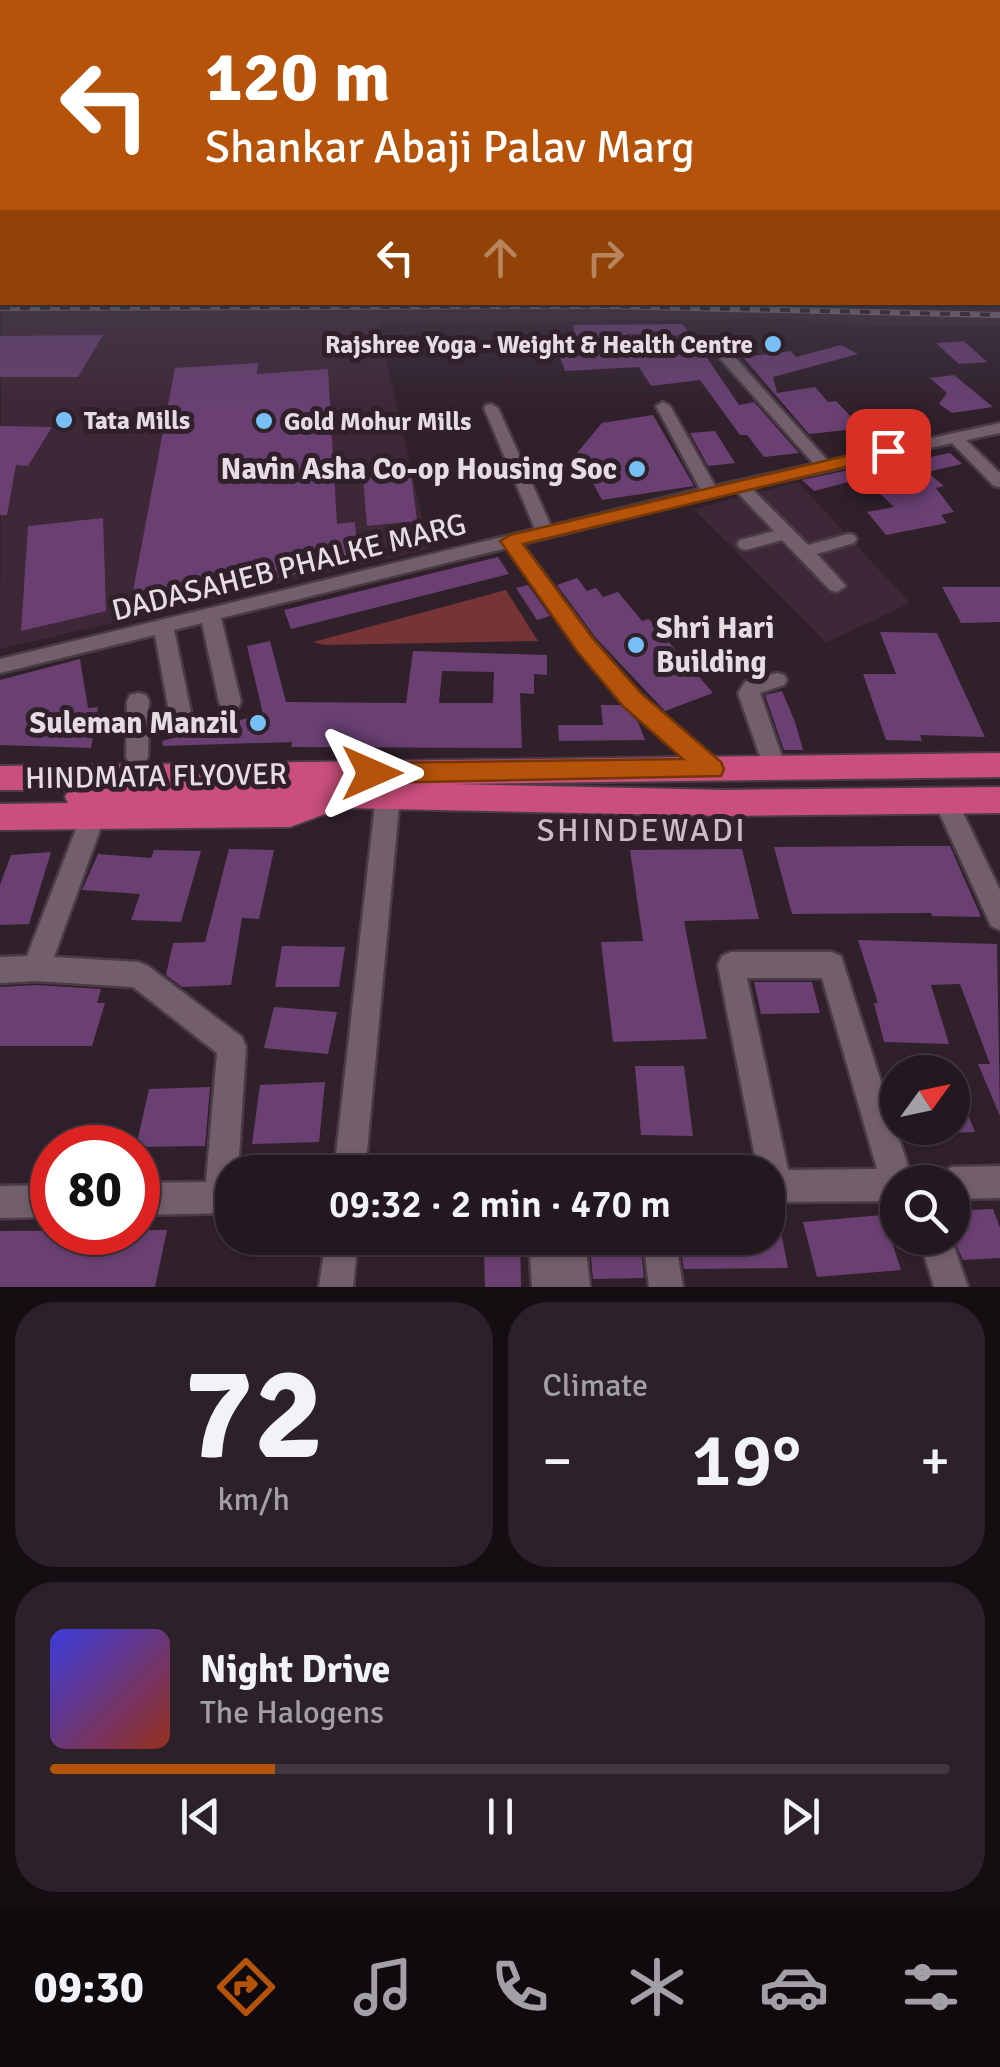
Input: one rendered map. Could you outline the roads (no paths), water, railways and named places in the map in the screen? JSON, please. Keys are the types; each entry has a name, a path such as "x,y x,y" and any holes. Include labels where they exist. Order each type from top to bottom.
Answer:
{"highway":[{"path":"0,759 340,756 380,784 725,803 1000,800"},
{"path":"380,784 712,769 1000,765"},
{"name":"HINDMATA FLYOVER","path":"0,778 380,784"},
{"name":"HINDMATA FLYOVER","path":"0,799 305,784 340,796 380,784"},
{"path":"0,817 290,814 340,796"}],"street":[{"path":"627,342 715,344 823,465"},
{"path":"663,406 710,492"},
{"path":"491,408 545,533"},
{"name":"DADASAHEB PHALKE MARG","path":"0,666 823,465 1000,428"},
{"path":"954,437 1000,482"},
{"path":"739,485 837,586"},
{"path":"746,544 786,534"},
{"path":"804,552 848,539"},
{"path":"510,541 586,645 633,700 712,769"},
{"path":"210,614 230,702"},
{"path":"163,626 180,717"},
{"path":"775,768 749,692 777,680"},
{"path":"137,758 138,701"},
{"path":"351,1155 380,784"},
{"path":"946,800 1000,918"},
{"path":"36,968 93,816"},
{"path":"766,1155 731,965 832,965 891,1165"},
{"path":"0,970 36,968 138,975 232,1047 228,1155"},
{"path":"970,1183 1000,1182"},
{"path":"785,1186 880,1184"},
{"path":"160,1199 215,1197"},
{"path":"0,1202 30,1201"},
{"path":"336,1287 340,1255"},
{"path":"546,1255 548,1287"},
{"path":"570,1255 572,1287"},
{"path":"661,1255 666,1287"},
{"path":"941,1255 951,1287"}],"railway":[{"path":"0,308 604,306 1000,315"}],"place":[{"name":"Rajshree Yoga - Weight & Health Centre","path":"773,344"},
{"name":"Tata Mills","path":"64,420"},
{"name":"Gold Mohur Mills","path":"264,421"},
{"name":"Navin Asha Co-op Housing Soc","path":"637,469"},
{"name":"Shri Hari Building","path":"636,645"},
{"name":"Suleman Manzil","path":"258,723"}],"district":[{"name":"SHINDEWADI","path":"642,830"}]}
